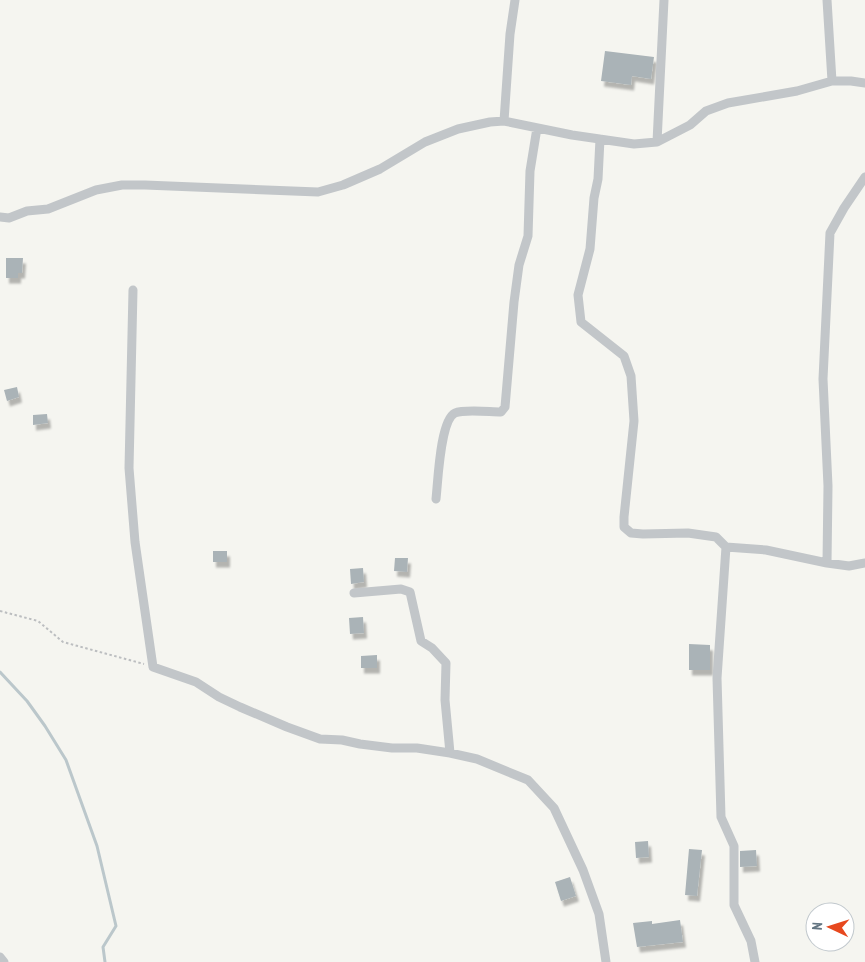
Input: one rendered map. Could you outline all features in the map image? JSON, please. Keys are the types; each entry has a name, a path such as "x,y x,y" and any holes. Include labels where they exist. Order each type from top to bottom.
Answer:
{"street":[{"path":"504,121 510,34 515,0"},
{"path":"657,142 664,0"},
{"path":"827,0 832,81"},
{"path":"0,217 9,218 27,211 48,209 96,190 122,186 145,185 318,192 343,186 380,168 424,142 458,129 490,122 504,121 634,144 657,142 690,125 706,111 728,103 797,91 832,81 851,80 865,83"},
{"path":"436,499 444,430 450,416 457,412 501,412 505,407 518,265 528,236 530,172 537,128"},
{"path":"600,139 598,179 594,198 590,249 578,295 582,322 624,356 631,376 634,421 624,527 631,533 688,533 716,537 726,547 766,550 828,563 849,566 865,563"},
{"path":"828,563 828,486 823,379 830,234 844,208 865,177"},
{"path":"133,290 129,468 135,542 153,667 196,682 219,697 240,707 320,739 450,753 477,759 528,780 554,808 582,870 599,914 606,962"},
{"path":"726,547 717,678 721,817 734,846 734,905 750,941 755,962"},
{"path":"354,594 401,588 410,592 422,640 446,663 445,700 450,753"},
{"path":"0,957 4,962"}],"path":[{"path":"0,611 38,621 63,642 153,667"}],"building":[{"path":"605,51 654,57 651,79 632,76 631,85 601,81"},
{"path":"6,258 23,258 22,273 18,273 18,278 6,278"},
{"path":"17,387 19,397 7,401 4,390"},
{"path":"47,414 48,423 33,425 33,415"},
{"path":"213,551 227,551 227,562 213,562"},
{"path":"395,558 408,558 407,572 394,571"},
{"path":"363,568 364,582 351,584 350,569"},
{"path":"363,617 364,633 350,634 349,618"},
{"path":"689,644 710,645 710,670 689,670"},
{"path":"377,655 377,668 361,668 361,656"},
{"path":"648,841 649,857 636,858 635,842"},
{"path":"689,849 702,850 697,896 685,895"},
{"path":"756,850 757,866 740,867 740,851"},
{"path":"570,877 576,896 561,901 555,882"},
{"path":"680,920 683,942 637,947 633,923 652,921 652,924"}],"waterway":[{"path":"0,672 27,701 66,760 97,846 116,926 103,947 105,962"}]}
